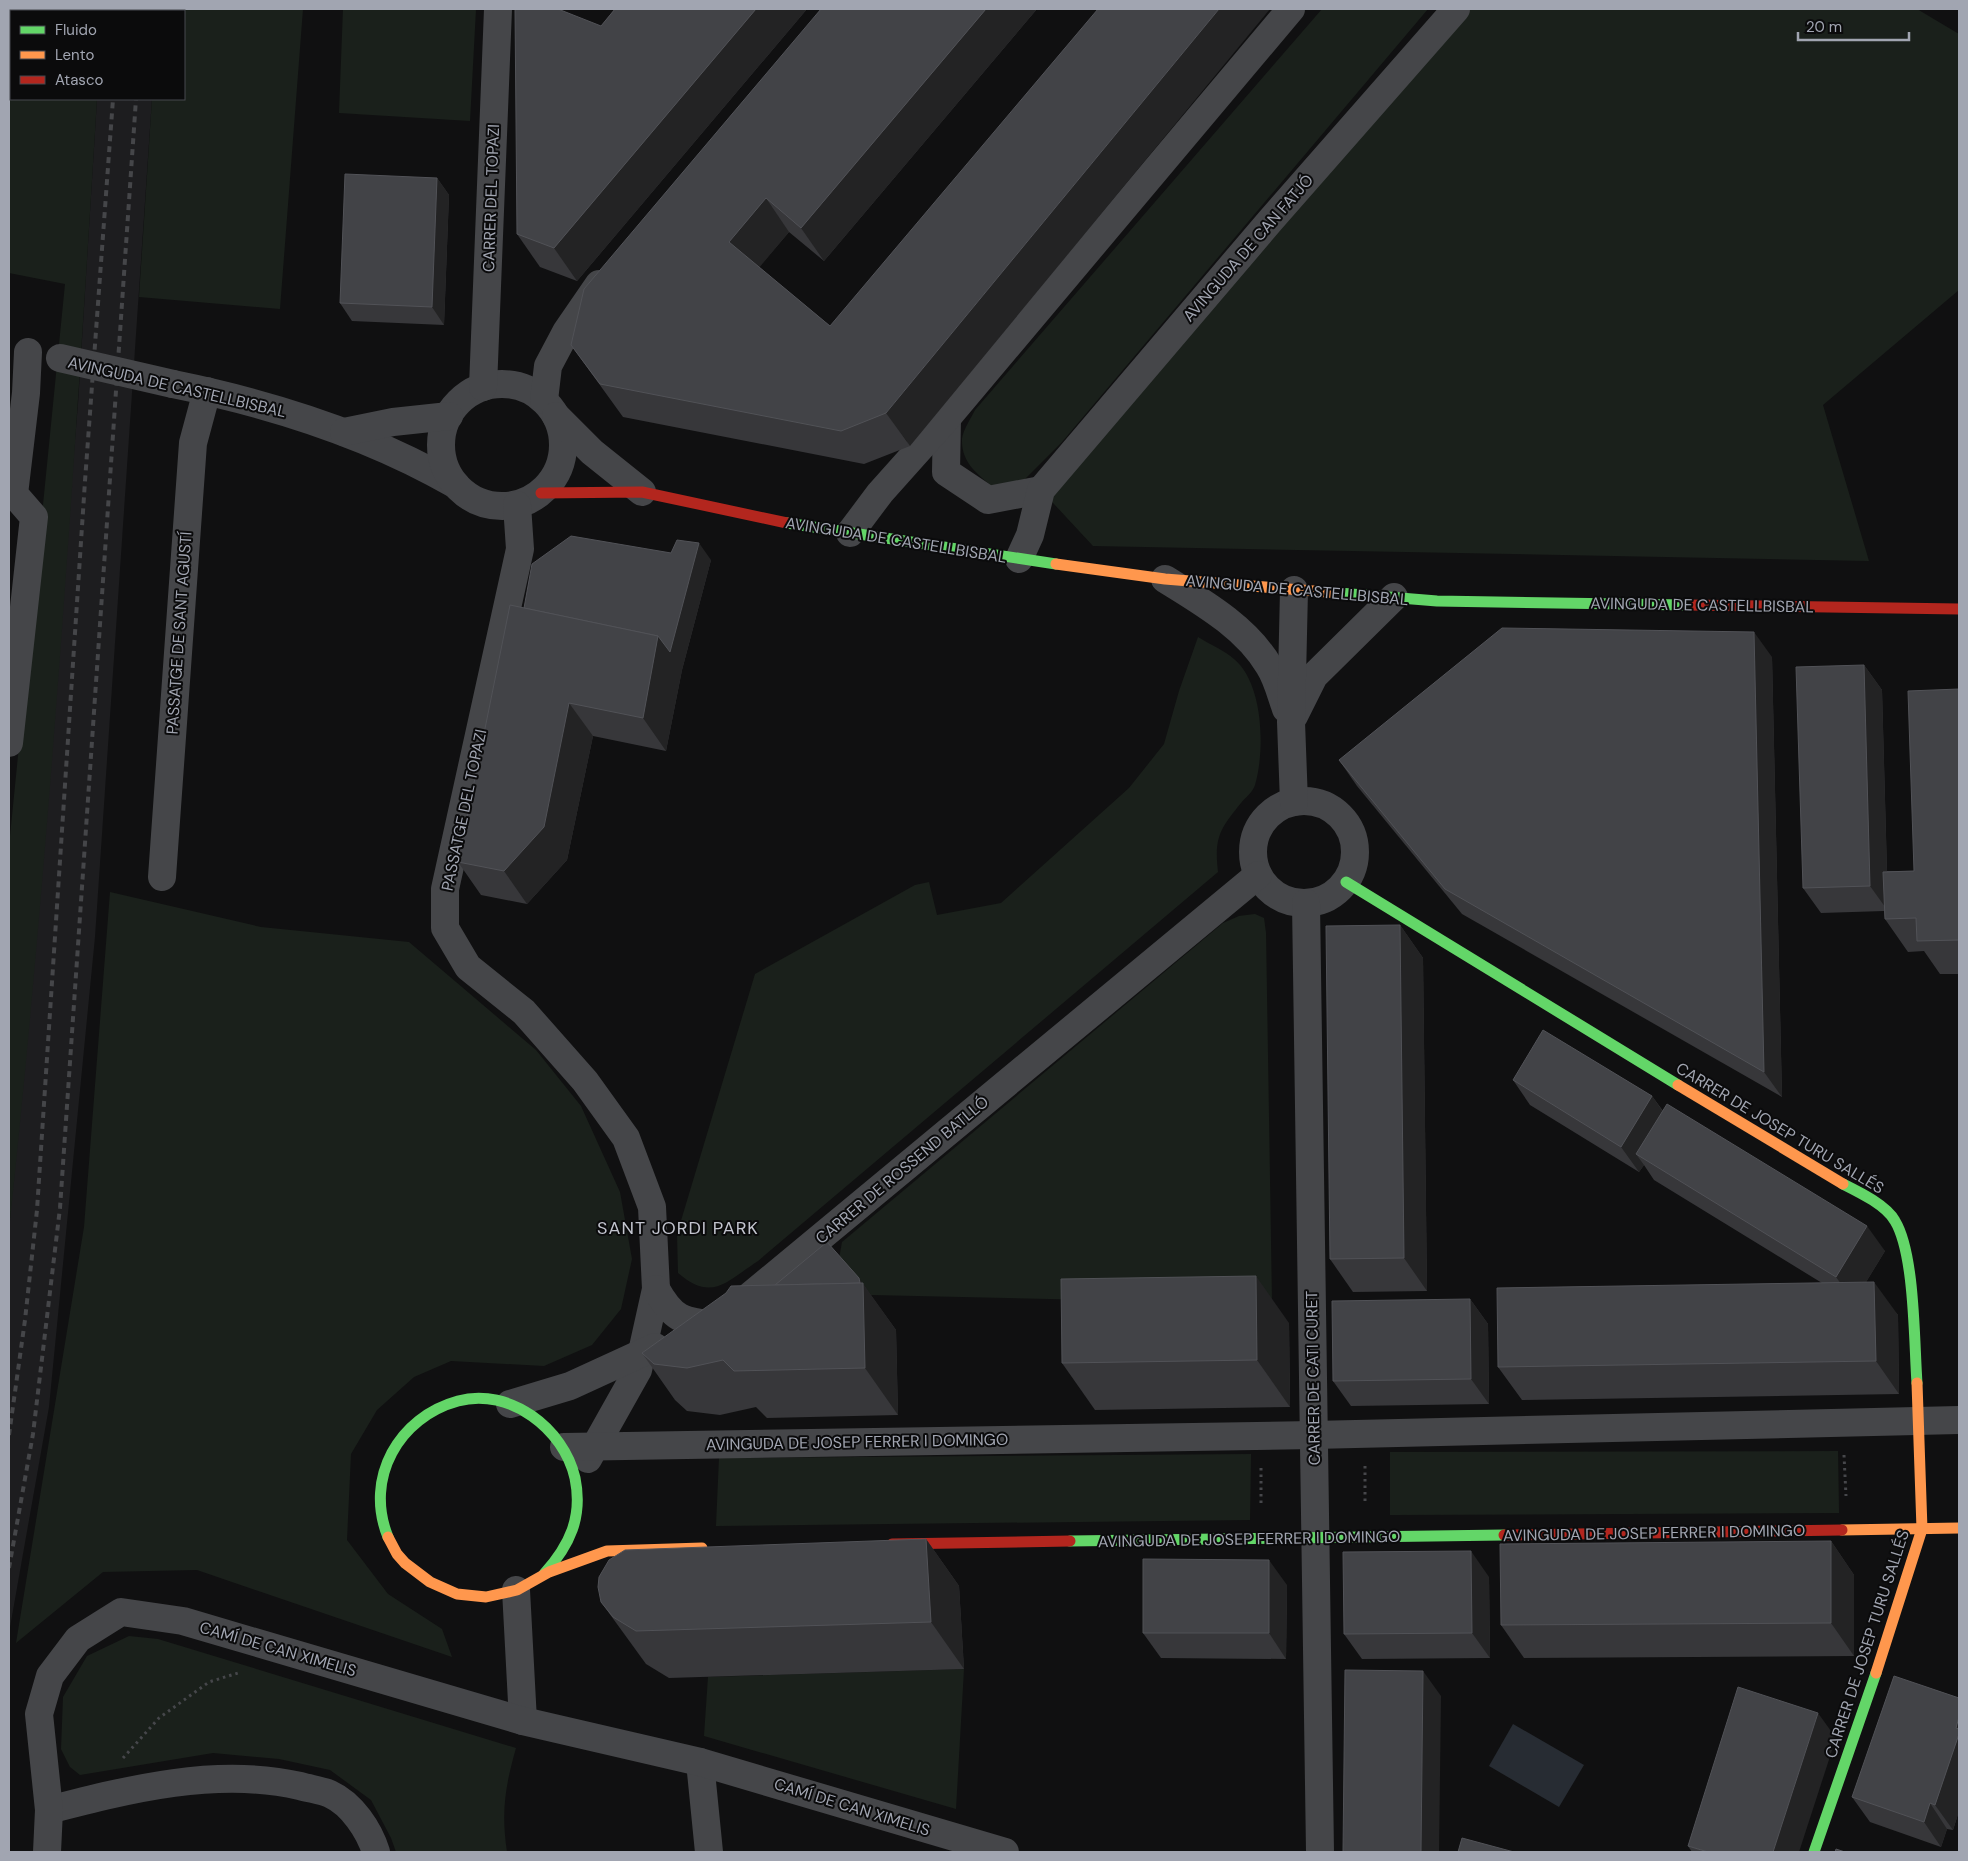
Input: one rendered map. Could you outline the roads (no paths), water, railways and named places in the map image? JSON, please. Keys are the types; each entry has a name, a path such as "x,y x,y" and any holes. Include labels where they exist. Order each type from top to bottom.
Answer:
{"street":[{"name":"CARRER DEL TOPAZI","path":"483,387 498,9"},
{"path":"850,532 880,493 946,418 1291,9"},
{"name":"AVINGUDA DE CAN FATJÓ","path":"1019,559 1030,535 1041,490 1264,229 1456,9"},
{"path":"550,408 517,386 495,384 483,387 464,397 449,416 442,436 442,457 456,485 472,498 496,506 517,505 542,493 556,476 563,456 563,436 550,408 548,366 594,290 613,267"},
{"path":"9,743 34,518 14,494 26,393 18,350"},
{"name":"AVINGUDA DE CASTELLBISBAL","path":"18,350 256,402 344,432 424,467 456,485"},
{"name":"PASSATGE DE SANT AGUSTÍ","path":"162,877 193,443 207,391"},
{"name":"AVINGUDA DE CASTELLBISBAL","path":"550,408 592,452 642,492"},
{"path":"344,432 393,422 449,416"},
{"path":"946,418 946,472 988,500 1041,490"},
{"name":"AVINGUDA DE CASTELLBISBAL","path":"542,493 642,492 764,519 1019,559 1165,579 1294,590 1437,601 1959,609"},
{"name":"PASSATGE DEL TOPAZI","path":"517,505 520,549 445,889 445,928 468,967 524,1012 585,1081 626,1138 652,1207 656,1288 638,1370 577,1478"},
{"path":"1165,579 1202,602 1251,641 1270,667 1290,722"},
{"path":"1294,590 1290,722 1294,802"},
{"path":"1290,722 1314,676 1394,597"},
{"path":"1309,801 1324,805 1337,813 1347,824 1353,838 1355,853 1353,868 1346,882 1328,896 1306,903 1278,896 1267,887 1258,875 1253,861 1253,845 1258,830 1266,817 1279,807 1294,802 1309,801"},
{"name":"CARRER DE ROSSEND BATLLÓ","path":"510,1404 570,1386 642,1353 716,1324 1258,875"},
{"name":"CARRER DE JOSEP TURU SALLÉS","path":"1346,882 1783,1150 1871,1199 1896,1220 1907,1250 1920,1420 1922,1529 1901,1600 1814,1852"},
{"name":"CARRER DE CATI CURET","path":"1306,903 1320,1852"},
{"path":"656,1288 668,1309 679,1318 692,1324 716,1324"},
{"path":"544,1574 562,1554 574,1530 579,1504 577,1478 564,1447 550,1428 538,1418 510,1404 479,1398 448,1403 420,1417 397,1440 383,1469 379,1500 385,1532 401,1559 424,1580 453,1594 485,1597 516,1590 544,1574 610,1550 718,1548"},
{"name":"AVINGUDA DE JOSEP FERRER I DOMINGO","path":"564,1447 1261,1434 1314,1435 1959,1420"},
{"name":"AVINGUDA DE JOSEP FERRER I DOMINGO","path":"876,1545 1959,1528"},
{"path":"516,1590 523,1721"},
{"name":"CAMÍ DE CAN XIMELIS","path":"47,1852 48,1810 39,1714 50,1676 78,1639 121,1612 183,1621 523,1721 700,1762 1005,1852"},
{"path":"700,1762 709,1852"},
{"path":"48,1810 102,1797 198,1780 276,1781 330,1794 346,1805 360,1820 376,1852"}],"railway":[{"path":"9,1435 25,1320 37,1210 85,481 113,100"},
{"path":"9,1568 33,1434 60,1208 136,100"}],"district":[{"name":"SANT JORDI PARK","path":"678,1228"}]}
